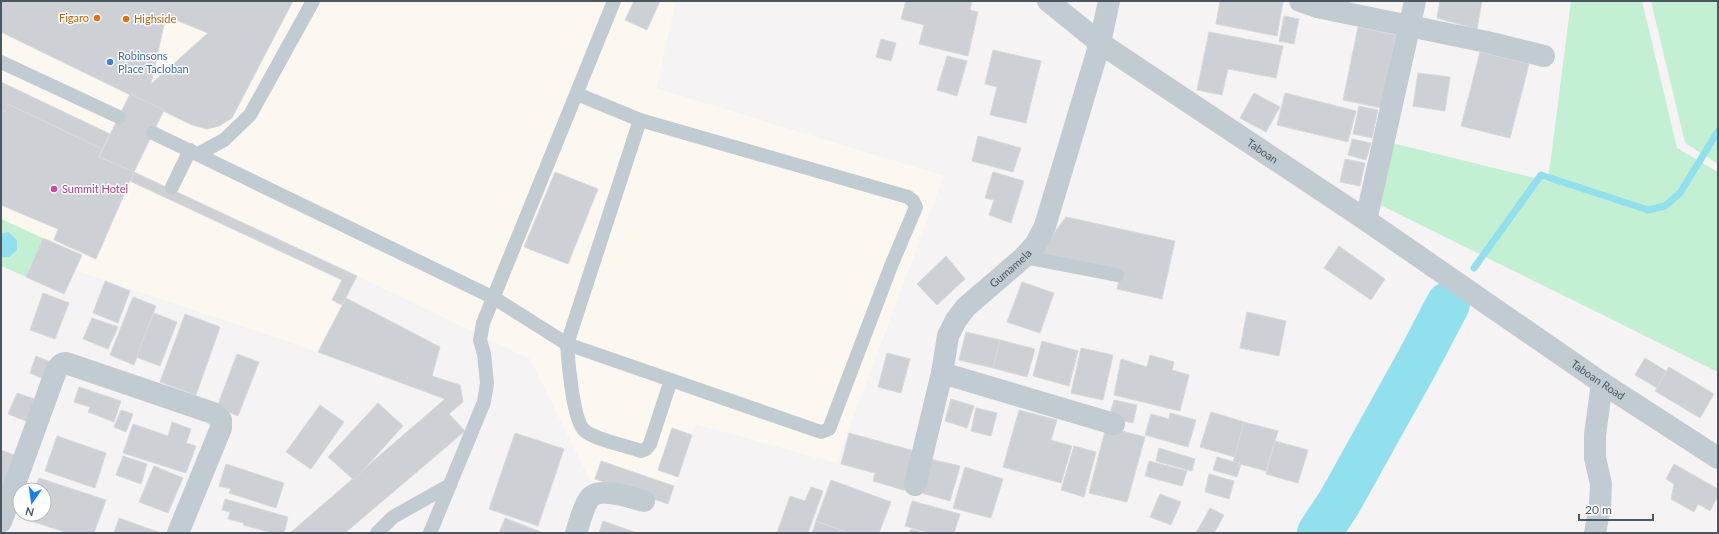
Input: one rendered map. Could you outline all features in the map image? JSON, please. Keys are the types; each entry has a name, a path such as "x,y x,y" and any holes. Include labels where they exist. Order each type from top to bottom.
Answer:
{"street":[{"name":"Taboan","path":"1048,1 1100,43 1366,220 1479,298"},
{"name":"Gumamela","path":"915,485 942,373 948,336 956,320 966,307 1024,257 1035,245 1045,226 1100,43 1109,1"},
{"path":"1300,1 1317,7 1544,56"},
{"path":"1366,220 1415,1"},
{"name":"Taboan Road","path":"1479,298 1602,383 1718,458"},
{"path":"1,522 53,379 58,367 63,363 66,363 213,413 221,420 221,428 178,533"},
{"path":"942,373 1114,424"},
{"path":"1595,533 1600,506 1601,484 1595,458 1602,383"},
{"path":"576,533 591,496 607,493 644,501"}],"lane":[{"path":"172,187 194,152 224,140 250,115 313,1"},
{"path":"430,533 484,402 487,383 484,354 480,340 483,323 614,1"},
{"path":"1,62 119,116"},
{"path":"153,133 494,298 567,344 821,432 829,429 891,266 916,207 912,201 908,197 640,120 576,94"},
{"path":"640,120 567,344 569,370 578,420 584,431 591,435 641,451 646,449 650,444 671,380"},
{"path":"1024,257 1116,275"},
{"path":"377,533 393,517 450,485"}],"shaded area":[{"path":"1,1 676,1 656,88 944,176 836,463 695,424 668,504 590,480 530,359 357,276 318,352 75,270 64,294 1,266"}],"green space":[{"path":"1571,1 1642,1 1677,148 1718,172 1718,372 1360,195 1392,143 1548,181"},
{"path":"1651,1 1718,1 1718,164 1685,143"},
{"path":"1,219 43,238 26,277 1,266"}],"water":[{"path":"8,232 17,240 17,250 9,257 2,257 1,234"}],"building":[{"name":"Robinsons Place Tacloban","path":"1,1 293,1 232,118 219,126 207,129 192,125 1,32","holes":["166,16 208,33 151,84"]},
{"path":"634,1 660,1 647,30 625,20"},
{"path":"906,1 972,1 970,10 978,12 968,56 919,44 924,25 901,19"},
{"path":"1220,1 1283,2 1277,36 1216,24"},
{"path":"1440,1 1482,1 1477,29 1437,18"},
{"path":"1284,16 1299,19 1294,44 1279,41"},
{"path":"1358,27 1396,35 1381,108 1343,100"},
{"path":"1209,32 1283,46 1276,78 1228,69 1222,95 1197,90"},
{"path":"881,39 896,43 891,61 876,57"},
{"path":"993,50 1041,61 1026,123 990,115 997,87 985,84"},
{"path":"1480,52 1529,64 1510,138 1461,126"},
{"path":"947,56 967,61 957,96 937,90"},
{"path":"1418,73 1450,77 1445,111 1413,106"},
{"path":"1,82 110,134 102,149 8,104 5,112 1,110"},
{"path":"1254,93 1280,107 1266,132 1240,118"},
{"path":"1285,93 1356,111 1348,142 1277,125"},
{"path":"130,94 164,110 134,172 99,157"},
{"path":"8,104 102,149 99,157 134,172 96,259 54,240 58,229 1,205 1,110 5,112"},
{"path":"1359,106 1378,110 1372,138 1353,134"},
{"path":"978,136 1021,148 1013,172 972,161"},
{"path":"1352,139 1371,143 1366,160 1348,155"},
{"path":"1345,159 1365,163 1360,186 1340,182"},
{"path":"134,172 357,276 342,305 332,300 342,280 130,181"},
{"path":"555,172 598,189 568,264 524,247"},
{"path":"993,172 1024,181 1011,223 989,215 994,200 985,198"},
{"path":"1066,217 1175,241 1162,299 1117,289 1120,275 1037,256"},
{"path":"43,238 82,255 64,294 26,277"},
{"path":"1339,246 1385,279 1371,300 1324,268"},
{"path":"946,256 965,279 937,305 917,284"},
{"path":"105,281 130,291 118,323 93,313"},
{"path":"1022,282 1054,293 1040,333 1007,322"},
{"path":"43,293 69,303 55,339 30,330"},
{"path":"133,297 156,306 134,365 110,355"},
{"path":"346,298 440,347 432,376 460,385 463,402 449,414 465,431 345,533 290,533 445,399 318,352"},
{"path":"1247,312 1286,321 1279,356 1240,348"},
{"path":"154,313 177,322 160,366 136,357"},
{"path":"185,314 220,327 196,395 160,382"},
{"path":"92,318 118,327 108,349 83,339"},
{"path":"966,332 1000,340 993,368 959,360"},
{"path":"1000,340 1035,349 1027,377 993,368"},
{"path":"1042,341 1078,351 1069,386 1033,376"},
{"path":"1081,348 1113,355 1103,400 1071,393"},
{"path":"887,353 910,359 901,393 878,387"},
{"path":"237,354 259,362 238,416 217,407"},
{"path":"1150,355 1174,362 1172,370 1189,375 1180,411 1114,395 1121,359 1147,367"},
{"path":"36,356 53,363 46,380 30,373"},
{"path":"1645,358 1666,371 1657,388 1635,375"},
{"path":"1669,367 1714,394 1700,418 1655,391"},
{"path":"79,387 121,401 114,422 88,412 90,407 74,402"},
{"path":"17,393 40,401 31,423 8,414"},
{"path":"951,399 974,406 967,428 945,421"},
{"path":"1114,400 1137,405 1133,423 1109,418"},
{"path":"378,403 403,426 354,480 328,457"},
{"path":"320,405 344,422 311,469 286,452"},
{"path":"976,408 997,413 991,436 971,431"},
{"path":"121,410 133,414 126,432 114,427"},
{"path":"1019,410 1057,420 1051,440 1072,446 1061,483 1003,467"},
{"path":"1211,412 1244,422 1235,457 1200,447"},
{"path":"1170,413 1196,420 1188,447 1145,435 1151,414 1169,419"},
{"path":"172,422 191,429 186,443 196,446 186,473 123,453 133,424 168,436"},
{"path":"1244,422 1278,431 1266,471 1233,462"},
{"path":"1106,427 1145,437 1127,502 1089,493"},
{"path":"672,428 692,435 678,477 658,470"},
{"path":"515,433 564,449 538,526 489,509"},
{"path":"849,433 918,452 907,491 873,481 875,473 841,464"},
{"path":"57,436 106,453 95,488 45,471"},
{"path":"1275,441 1308,450 1298,483 1266,474"},
{"path":"1074,446 1096,452 1084,497 1061,490"},
{"path":"1159,448 1195,459 1192,471 1156,461"},
{"path":"1,450 14,455 1,492"},
{"path":"123,456 147,464 141,484 116,475"},
{"path":"1217,457 1241,464 1237,477 1213,470"},
{"path":"930,459 960,466 950,501 921,493"},
{"path":"601,461 674,486 668,504 595,479"},
{"path":"1149,461 1187,471 1182,486 1145,476"},
{"path":"226,464 284,483 276,508 229,493 231,489 219,486"},
{"path":"1674,464 1718,489 1718,496 1710,511 1698,504 1694,512 1671,499 1674,484 1666,479"},
{"path":"154,466 183,478 168,513 139,502"},
{"path":"965,467 1003,479 991,518 953,508"},
{"path":"1209,474 1234,481 1229,499 1205,492"},
{"path":"39,478 51,482 37,482"},
{"path":"831,480 891,502 879,533 848,533 816,521"},
{"path":"52,482 106,500 94,533 68,533 34,522 52,522"},
{"path":"811,487 823,491 808,533 777,533 790,496 805,501"},
{"path":"1160,494 1181,502 1171,525 1150,517"},
{"path":"225,499 288,517 284,533 272,533 228,519 230,512 222,510"},
{"path":"912,501 960,514 954,533 930,533 905,526"},
{"path":"1210,508 1224,515 1214,533 1196,533"},
{"path":"119,518 161,533 114,533"},
{"path":"505,518 541,532 499,533"},
{"path":"603,521 637,533 599,533"},
{"path":"816,521 848,533 812,533"},
{"path":"911,529 924,533 909,533"}],"waterway":[{"path":"1474,268 1541,175 1648,210 1665,206 1680,193 1718,131"},
{"path":"1319,533 1339,503 1448,304"}],"place":[{"name":"Figaro","path":"97,18"},
{"name":"Highside","path":"126,19"},
{"name":"Robinsons Place Tacloban","path":"110,62"},
{"name":"Summit Hotel","path":"54,189"}]}
